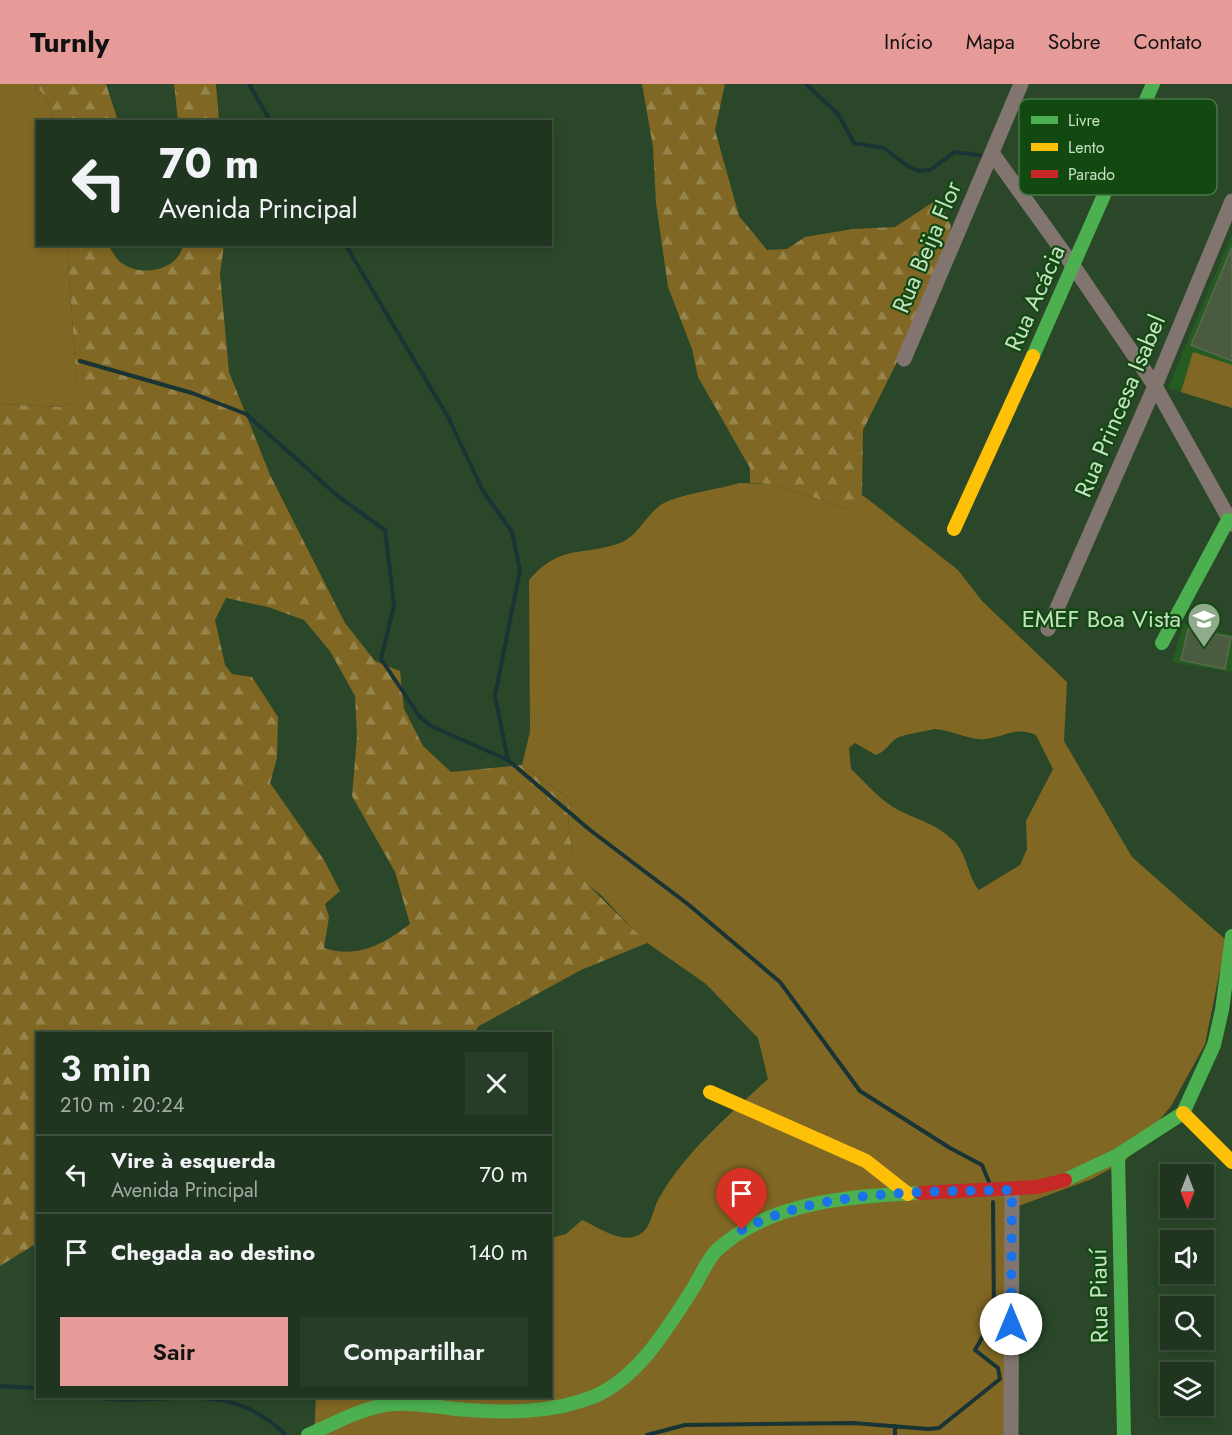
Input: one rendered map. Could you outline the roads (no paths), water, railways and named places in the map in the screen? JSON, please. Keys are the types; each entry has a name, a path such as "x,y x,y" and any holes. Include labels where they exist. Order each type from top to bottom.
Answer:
{"street":[{"name":"Rua Beija Flor","path":"904,359 1021,84"},
{"name":"Rua Acácia","path":"1147,99 1153,84"},
{"path":"992,153 1019,191"},
{"path":"1022,195 1155,386 1230,522 1162,643"},
{"name":"Rua Acácia","path":"954,529 1105,195"},
{"name":"Rua Princesa Isabel","path":"1048,629 1155,386 1232,201"},
{"path":"308,1435 360,1412 393,1404 509,1412 554,1406 598,1393 612,1386 634,1367 717,1250 742,1230 797,1208 908,1194 1012,1190 1065,1180 1118,1155 1183,1113 1214,1045 1222,1010 1232,936"},
{"path":"710,1092 866,1161 908,1194"},
{"path":"1183,1113 1232,1162"},
{"name":"Rua Piauí","path":"1118,1155 1124,1435"},
{"path":"1011,1435 1012,1190"}],"waterway":[{"path":"249,84 270,120"},
{"path":"806,84 838,114 854,143 884,148 909,167 919,171 930,170 955,152 985,156"},
{"path":"346,246 448,417 483,491 512,532 520,570 495,696 508,760"},
{"path":"80,361 192,393 246,414 339,497 385,530 394,605 381,659 420,717 431,726 508,760 590,830 689,905 780,982 860,1091 950,1148 982,1165 989,1182"},
{"path":"647,1435 685,1425 853,1423 939,1428 1000,1379 998,1368 975,1350 994,1317 993,1202"},
{"path":"0,1386 36,1388"},
{"path":"105,1398 190,1398"},
{"path":"190,1398 214,1399 237,1404 261,1415 284,1433"},
{"path":"895,1426 895,1435"}],"place":[{"name":"EMEF Boa Vista","path":"1204,648"}]}
